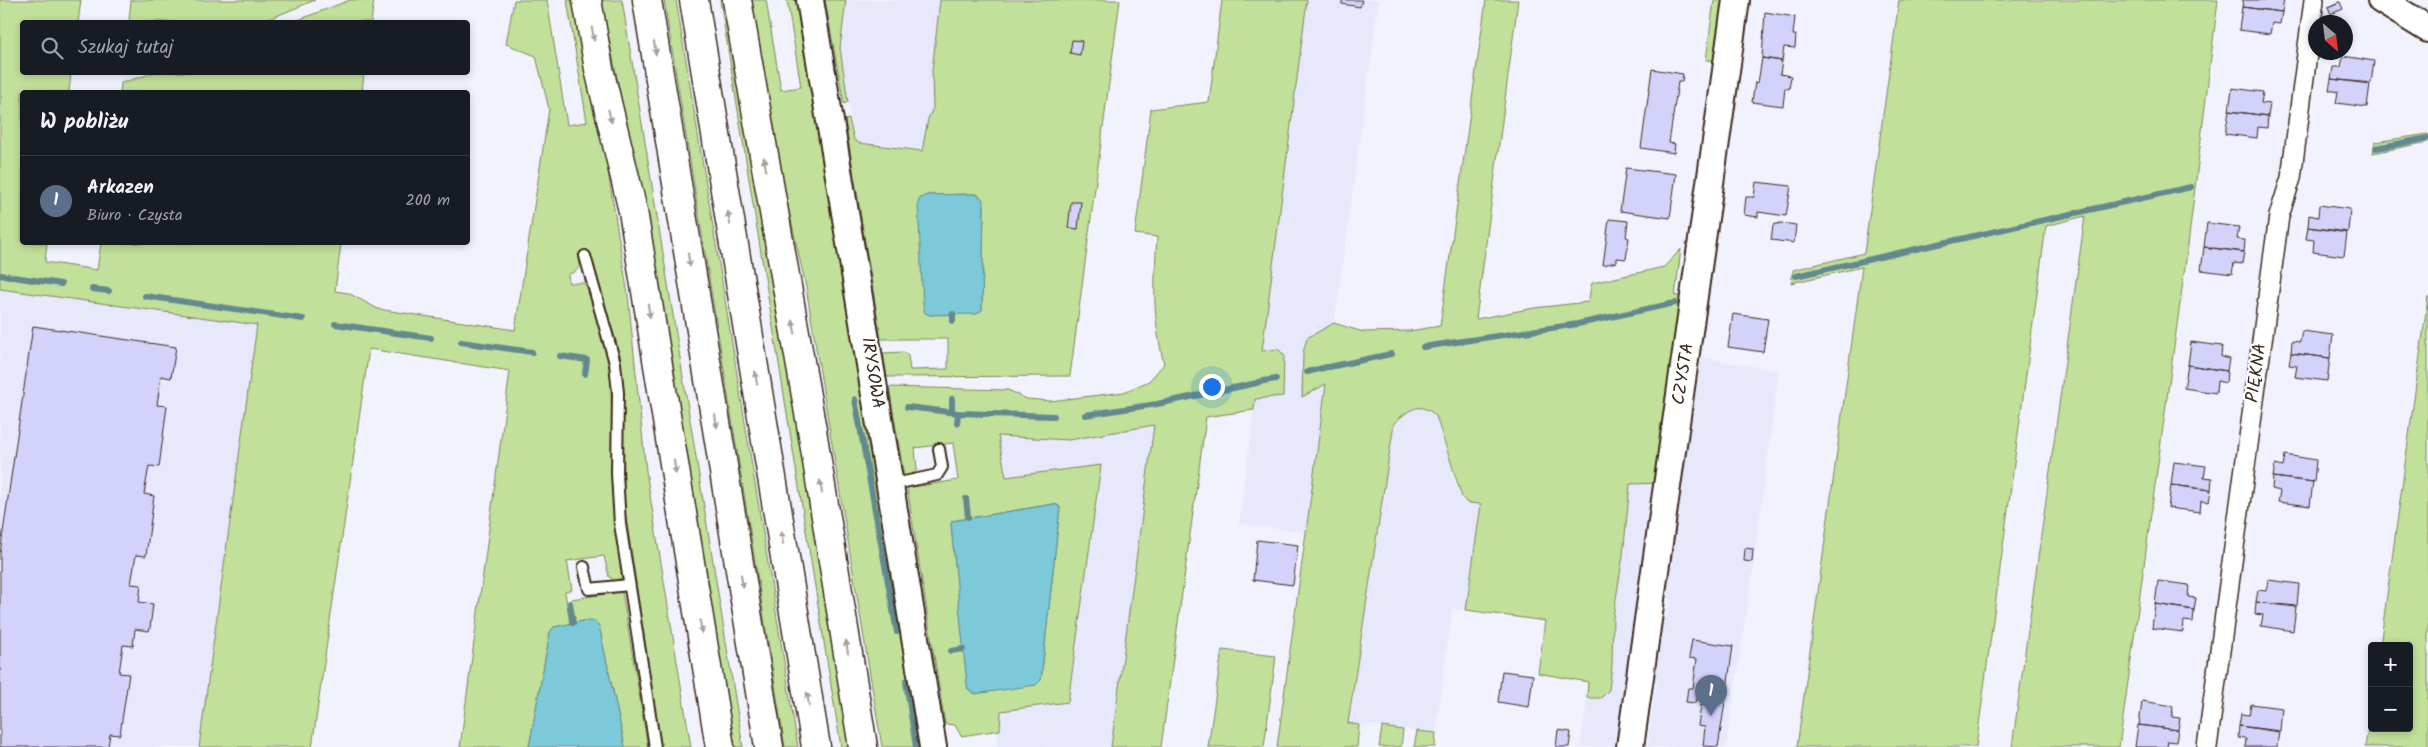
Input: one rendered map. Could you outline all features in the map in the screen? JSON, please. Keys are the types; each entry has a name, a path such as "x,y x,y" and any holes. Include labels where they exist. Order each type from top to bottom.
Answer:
{"highway":[{"path":"587,0 599,69 633,211 720,747"},
{"path":"647,0 769,747"},
{"path":"694,0 816,747"},
{"path":"737,0 812,430 863,747"},
{"path":"714,747 715,716"}],"street":[{"name":"IRYSOWA","path":"810,0 933,747"},
{"name":"CZYSTA","path":"1630,747 1736,0"},
{"name":"PIĘKNA","path":"2207,747 2278,216 2291,178 2314,0"},
{"path":"2380,0 2428,29"}],"lane":[{"path":"584,256 607,330 616,369 620,524 655,747"},
{"path":"890,485 937,475 942,466 939,449"},
{"path":"584,567 589,590 629,585"}],"shaded area":[{"path":"846,0 940,0 932,71 933,108 928,119 922,151 869,145 854,140 840,48"},
{"path":"1307,0 1379,0 1306,532 1239,524"},
{"path":"0,289 257,325 199,747 0,747"},
{"path":"1701,357 1779,371 1752,576 1726,747 1647,747 1657,682 1651,679 1661,618 1668,615 1670,599 1665,590"},
{"path":"1419,407 1428,408 1436,416 1456,485 1467,503 1481,504 1466,610 1452,609 1436,733 1348,723 1394,423 1408,410"},
{"path":"1154,425 1111,747 997,747 1001,711 1070,694 1101,466 1005,477 998,436 1069,440"},
{"path":"1630,483 1659,483 1621,747 1580,747 1587,698 1595,699 1609,690 1612,665 1613,617 1623,556"}],"green space":[{"path":"0,0 81,0 78,20 20,20 20,75 71,75 69,90 20,90 20,245 47,245 45,262 97,270 101,245 341,245 335,291 348,293 378,309 515,330 549,109 536,56 506,44 514,0 547,0 567,125 587,122 567,0 580,0 628,295 646,471 691,747 661,747 624,504 623,381 620,354 588,252 578,254 579,267 575,272 568,274 569,283 583,283 589,289 606,347 611,382 613,505 623,577 615,581 609,577 604,556 567,561 572,590 565,592 570,624 554,627 550,632 529,747 460,747 510,371 369,349 312,747 199,747 257,325 0,289 0,100 2,97 0,97"},
{"path":"131,0 315,0 267,20 129,20"},
{"path":"350,0 374,0 371,20 298,20"},
{"path":"601,0 622,0 743,747 732,747 643,204"},
{"path":"664,0 676,0 798,747 785,747"},
{"path":"720,0 730,0 851,747 841,747"},
{"path":"750,0 766,0 781,90 801,87 787,0 800,0 924,747 882,747 806,287 776,153"},
{"path":"825,0 846,0 840,48 848,102 844,104"},
{"path":"940,0 1120,0 1070,376 887,377 883,353 904,352 908,356 910,370 948,369 948,339 881,339 845,120 849,119 854,140 859,143 922,151 928,119 933,108 932,71","holes":["927,195 979,195 984,205 982,309 930,315"]},
{"path":"1222,0 1307,0 1262,351 1278,349 1284,355 1283,396 1255,399 1254,410 1206,417 1161,747 1111,747 1154,425 1069,440 998,436 1006,477 1101,465 1068,702 1001,711 1000,730 961,736 955,725 945,724 907,488 958,480 953,443 915,448 917,470 910,476 904,476 889,387 1008,390 1027,399 1050,401 1124,392 1149,381 1164,364 1157,330 1155,300 1157,237 1135,234 1151,109 1209,102","holes":["1053,504 1060,507 1041,680 968,689 952,521"]},
{"path":"1486,0 1518,0 1476,319 1534,308 1588,302 1592,283 1664,267 1681,249 1675,296 1685,295 1659,483 1630,484 1623,556 1613,617 1612,665 1609,690 1601,698 1587,698 1588,682 1538,673 1545,621 1466,610 1481,504 1467,503 1462,497 1436,416 1430,411 1419,408 1404,414 1394,423 1348,723 1359,725 1357,747 1277,747 1326,384 1302,397 1303,353 1307,338 1334,323 1363,332 1409,331 1440,326"},
{"path":"1714,0 1728,0 1720,61 1706,60"},
{"path":"1899,0 2218,0 2188,245 2119,747 2012,747 2085,216 2046,226 1976,747 1797,747 1862,267 1791,283 1793,270 1864,253"},
{"path":"147,75 364,75 362,90 120,90 121,83"},
{"path":"2428,134 2428,142 2373,153 2375,142"},
{"path":"2428,297 2428,747 2365,747 2368,728 2368,732 2413,732 2413,642 2381,642"},
{"path":"622,592 648,747 625,747 599,626 583,621 575,623 571,599"},
{"path":"1222,650 1276,656 1264,747 1208,747"},
{"path":"1382,727 1403,730 1401,747 1379,747"},
{"path":"1417,731 1436,733 1435,747 1414,747"}],"water":[{"path":"975,194 982,198 984,205 982,310 977,314 930,315 925,313 923,306 918,203 920,198 927,195"},
{"path":"1054,504 1060,507 1041,680 1036,685 975,694 968,689 967,685 952,521"},
{"path":"583,621 595,621 599,626 625,747 529,747 550,632 554,627"}],"building":[{"path":"1342,0 1362,0 1360,7 1342,4"},
{"path":"2243,0 2284,0 2282,12 2242,7"},
{"path":"2340,2 2343,9 2331,14 2328,7"},
{"path":"2242,7 2282,12 2280,24 2272,23 2270,34 2239,30"},
{"path":"1765,12 1795,17 1793,35 1796,35 1795,48 1784,47 1782,61 1762,58"},
{"path":"1072,40 1082,41 1080,55 1070,53"},
{"path":"1762,58 1782,61 1780,74 1791,76 1789,89 1785,88 1783,106 1752,102 1755,82 1758,83"},
{"path":"2353,58 2374,61 2371,83 2331,79 2333,67 2341,67 2342,60 2353,60"},
{"path":"1652,69 1683,74 1682,82 1678,82 1669,143 1675,144 1674,153 1641,148"},
{"path":"2331,79 2370,84 2367,107 2336,103 2338,92 2329,90"},
{"path":"2232,88 2263,92 2261,103 2270,104 2268,116 2229,111"},
{"path":"2229,111 2268,116 2267,128 2258,127 2257,138 2225,134"},
{"path":"1626,168 1676,174 1670,218 1620,211"},
{"path":"1756,182 1791,186 1786,216 1758,212 1758,217 1744,215 1746,197 1754,197"},
{"path":"1071,202 1081,202 1078,229 1068,228"},
{"path":"2319,205 2350,209 2348,232 2308,227 2309,215 2318,217"},
{"path":"1609,219 1628,221 1626,237 1629,238 1626,259 1617,258 1617,262 1603,265"},
{"path":"1781,223 1796,225 1794,243 1771,240 1773,225"},
{"path":"2207,223 2239,227 2237,239 2245,240 2244,252 2204,247"},
{"path":"2308,227 2347,233 2344,256 2313,252 2314,240 2306,239"},
{"path":"2204,247 2244,252 2242,264 2234,263 2232,274 2201,270"},
{"path":"1733,314 1768,319 1763,352 1728,347"},
{"path":"33,326 176,347 171,378 161,376 157,405 167,406 159,467 149,466 144,494 154,496 146,556 136,555 131,584 141,585 139,602 153,604 150,628 149,631 135,629 133,646 123,645 119,673 129,674 120,735 110,734 108,747 0,747 0,553"},
{"path":"2302,331 2333,335 2330,358 2291,353 2292,341 2300,342"},
{"path":"2191,342 2222,346 2221,357 2229,359 2227,371 2188,365"},
{"path":"2291,353 2330,358 2327,381 2295,377 2297,366 2289,365"},
{"path":"2188,365 2227,371 2226,383 2217,381 2216,393 2184,388"},
{"path":"2285,455 2316,460 2314,482 2273,477 2275,465 2283,467"},
{"path":"2174,462 2206,466 2204,477 2212,478 2211,490 2171,485"},
{"path":"2273,477 2313,482 2310,506 2278,502 2280,491 2272,489"},
{"path":"2171,485 2211,490 2209,502 2201,501 2200,512 2168,508"},
{"path":"1257,540 1298,545 1293,585 1253,580"},
{"path":"1745,548 1753,549 1752,562 1744,561"},
{"path":"2268,580 2299,584 2297,606 2256,602 2258,590 2266,591"},
{"path":"2158,581 2189,585 2188,597 2196,598 2194,610 2155,604"},
{"path":"2256,602 2296,607 2293,631 2261,626 2263,615 2255,614"},
{"path":"2155,604 2194,610 2193,622 2184,621 2183,632 2152,628"},
{"path":"1692,640 1733,646 1726,696 1718,695 1717,702 1696,699 1695,703 1686,702 1688,688 1693,688 1697,659 1689,658"},
{"path":"1502,671 1533,675 1529,707 1498,702"},
{"path":"1718,695 1726,696 1718,747 1703,746 1705,727 1698,726 1701,705 1709,706 1710,701 1717,702"},
{"path":"2142,701 2173,706 2172,717 2180,718 2178,730 2139,725"},
{"path":"2251,704 2282,708 2280,731 2239,726 2241,714 2249,715"},
{"path":"2138,725 2178,730 2176,742 2168,741 2167,747 2135,747"},
{"path":"2239,726 2279,732 2277,747 2245,747 2246,739 2238,738"},
{"path":"1558,730 1571,732 1569,747 1556,747"}],"waterway":[{"path":"2376,148 2428,138"},
{"path":"1796,276 2191,187"},
{"path":"0,275 61,284"},
{"path":"92,289 109,291"},
{"path":"145,296 303,319"},
{"path":"1423,347 1578,324 1675,303"},
{"path":"953,314 953,321"},
{"path":"335,324 431,338"},
{"path":"461,342 532,352"},
{"path":"1329,367 1391,354"},
{"path":"560,356 587,360 585,374"},
{"path":"1307,372 1327,367"},
{"path":"1258,382 1276,379"},
{"path":"1085,415 1157,404 1257,383"},
{"path":"855,399 897,632"},
{"path":"952,399 952,412"},
{"path":"907,407 958,413 1054,416"},
{"path":"957,423 958,413"},
{"path":"966,499 968,517"},
{"path":"570,603 573,623"},
{"path":"951,651 963,649"},
{"path":"906,681 916,747"}],"place":[{"name":"Arkazen","path":"1711,716"}]}
